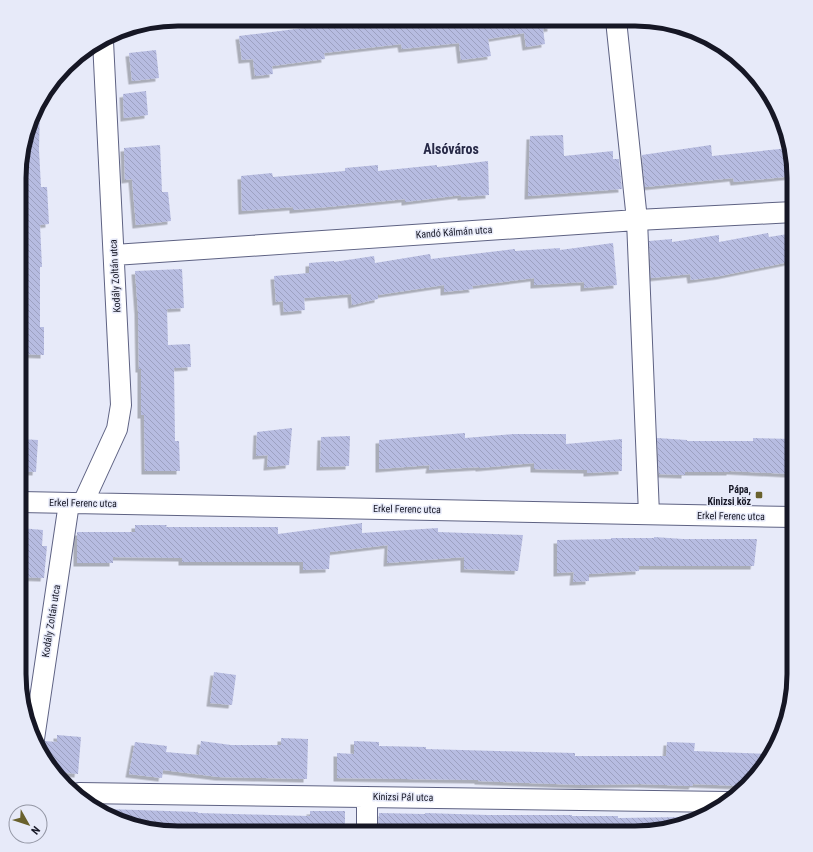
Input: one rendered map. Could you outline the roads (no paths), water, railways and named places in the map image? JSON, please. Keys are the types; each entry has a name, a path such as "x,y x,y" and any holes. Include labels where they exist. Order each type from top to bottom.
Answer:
{"street":[{"path":"617,26 637,220 648,514"},
{"name":"Kodály Zoltán utca","path":"36,728 76,503 117,429 121,404 103,45"},
{"name":"Kandó Kálmán utca","path":"114,255 637,220 787,212"},
{"name":"Erkel Ferenc utca","path":"26,502 787,517"},
{"name":"Kinizsi Pál utca","path":"84,793 717,802"},
{"path":"367,797 367,826"}],"place":[{"name":"Pápa, Kinizsi köz","path":"759,495"}],"district":[{"name":"Alsóváros","path":"451,149"}]}
